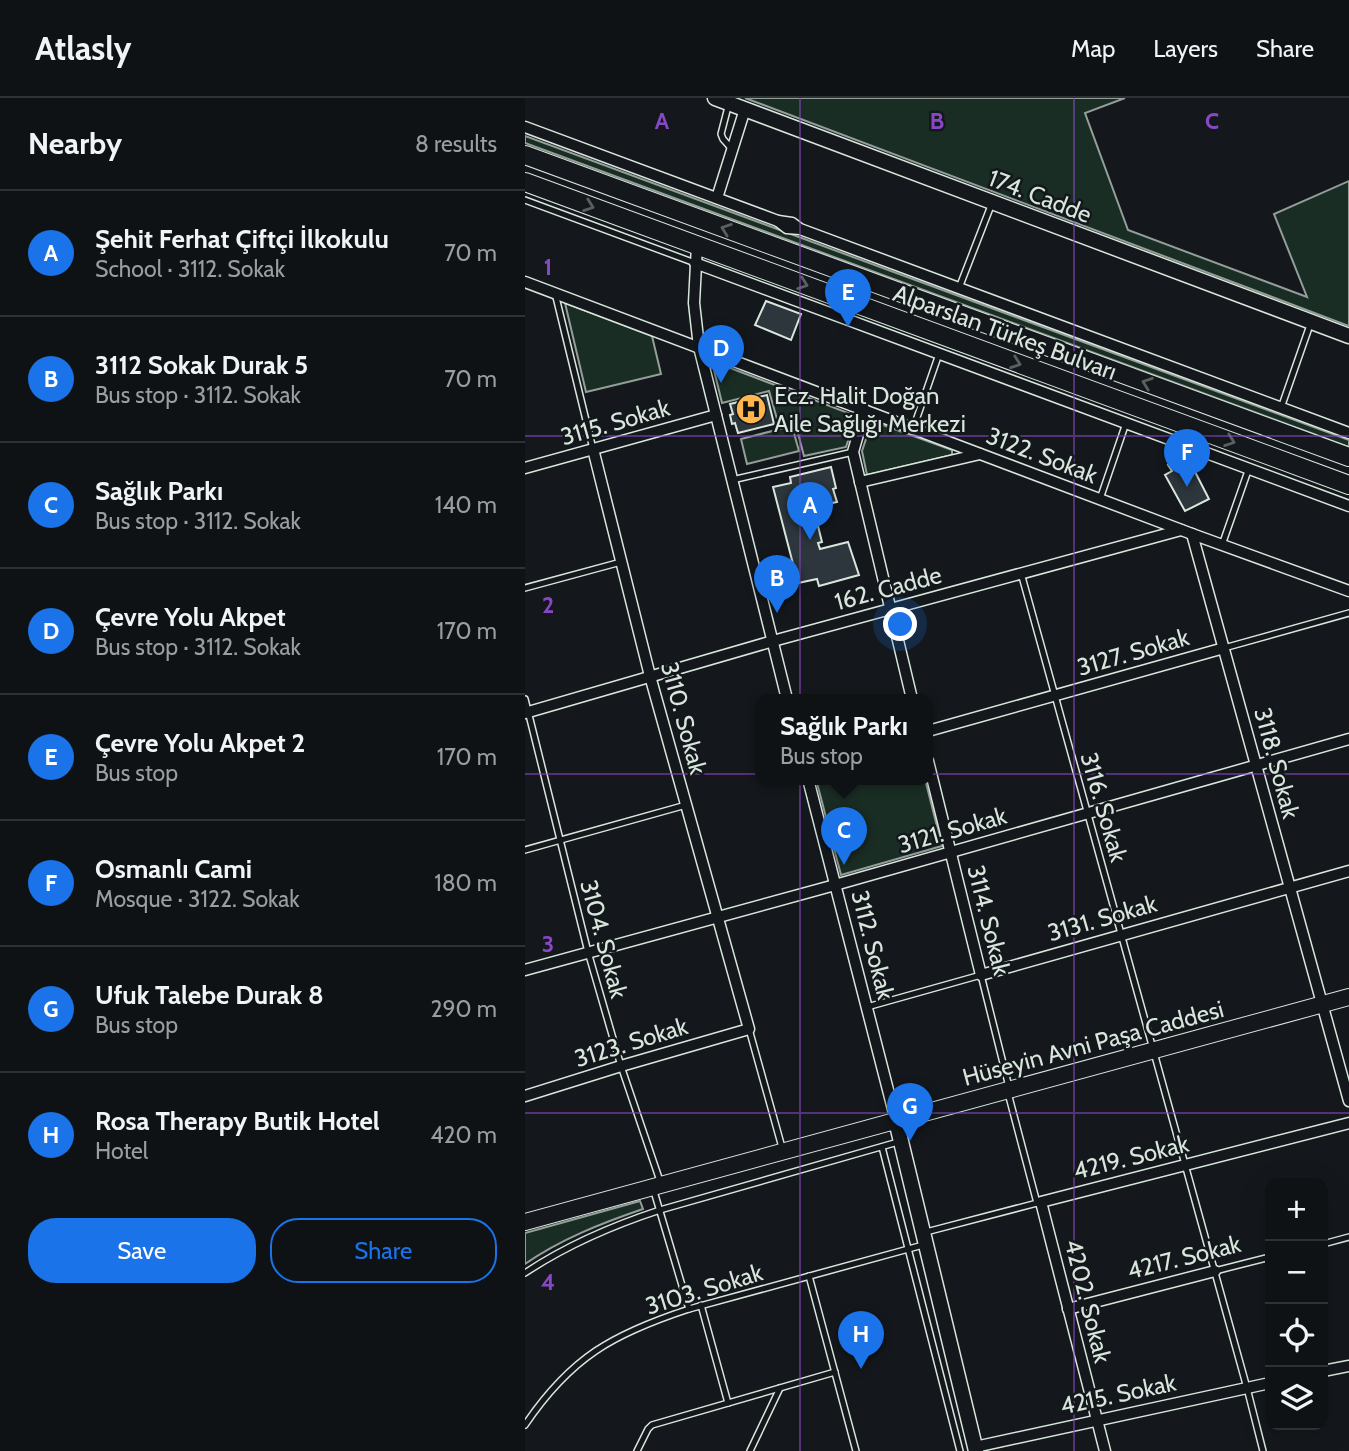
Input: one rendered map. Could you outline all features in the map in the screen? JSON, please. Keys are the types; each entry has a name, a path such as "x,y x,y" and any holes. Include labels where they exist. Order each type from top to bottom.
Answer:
{"highway":[{"name":"Alparslan Türkeş Bulvarı","path":"525,155 1349,457"},
{"name":"Alparslan Türkeş Bulvarı","path":"525,182 696,254 1349,485"}],"main road":[{"name":"Hüseyin Avni Paşa Caddesi","path":"525,1222 1349,997"}],"street":[{"name":"174. Cadde","path":"722,101 1349,336"},
{"path":"717,198 745,109"},
{"path":"525,127 778,221 792,223 800,229 1349,433"},
{"path":"786,694 699,348 694,303 696,254 939,354 1349,506"},
{"name":"3122. Sokak","path":"525,282 1349,591"},
{"path":"865,410 853,452 911,694"},
{"name":"3115. Sokak","path":"525,468 716,415"},
{"name":"3110. Sokak","path":"593,449 650,676 749,1029"},
{"path":"860,482 980,454"},
{"name":"162. Cadde","path":"527,712 1021,573 1187,532"},
{"name":"3118. Sokak","path":"1187,532 1224,648 1349,1101"},
{"name":"3127. Sokak","path":"933,730 1224,648"},
{"name":"3121. Sokak","path":"525,970 1349,739"},
{"name":"3114. Sokak","path":"933,781 981,975"},
{"name":"3112. Sokak","path":"810,785 896,1121"},
{"name":"3131. Sokak","path":"981,975 1349,871"},
{"name":"3123. Sokak","path":"525,1096 749,1029"},
{"path":"896,1121 975,1449"},
{"name":"4219. Sokak","path":"1039,1203 1349,1123"},
{"name":"4202. Sokak","path":"1039,1203 1105,1451"},
{"name":"4217. Sokak","path":"1068,1309 1215,1271"},
{"path":"1328,1370 1349,1366"},
{"name":"4215. Sokak","path":"975,1449 1265,1384"}],"lane":[{"path":"722,101 722,136 732,149"},
{"path":"525,200 696,254"},
{"path":"959,288 992,202"},
{"name":"3110. Sokak","path":"555,293 593,449"},
{"path":"1281,408 1311,322"},
{"path":"913,429 939,354"},
{"path":"1100,499 1126,423"},
{"path":"732,480 853,452"},
{"path":"1222,545 1249,468"},
{"path":"525,588 621,562"},
{"name":"3116. Sokak","path":"1021,573 1263,1451"},
{"name":"3127. Sokak","path":"1224,648 1349,613"},
{"name":"3104. Sokak","path":"525,699 588,952 657,1186 660,1210 689,1309"},
{"path":"525,850 686,805"},
{"name":"3131. Sokak","path":"867,1007 981,975"},
{"name":"3114. Sokak","path":"981,975 1009,1090"},
{"name":"3110. Sokak","path":"749,1029 783,1152"},
{"name":"4202. Sokak","path":"1009,1090 1039,1203"},
{"path":"525,1273 590,1236 621,1223 901,1141"},
{"path":"882,1147 960,1451"},
{"name":"4219. Sokak","path":"925,1238 1039,1203"},
{"path":"1328,1243 1349,1237"},
{"name":"3103. Sokak","path":"525,1425 555,1385 593,1352 631,1330 689,1309 908,1249 925,1238"},
{"name":"4217. Sokak","path":"1215,1271 1265,1258"},
{"path":"809,1276 856,1451"},
{"path":"701,1306 728,1403"},
{"path":"637,1451 652,1425 835,1372"},
{"path":"750,1451 780,1388"}],"green space":[{"path":"745,98 1125,98 1085,113 1128,230 1307,297 1274,214 1349,181 1349,326"},
{"path":"525,136 1349,440 1349,447 525,143"},
{"path":"565,303 652,336 661,374 586,392"},
{"path":"717,363 856,416 846,447 804,456 795,422 779,426 769,391 722,403 713,366"},
{"path":"872,421 952,450 952,455 867,475 862,451"},
{"path":"792,426 799,451 747,464 741,439"},
{"path":"818,785 927,785 942,846 841,875"},
{"path":"640,1201 643,1209 582,1232 525,1264 525,1233"}],"building":[{"path":"766,301 801,314 791,340 755,325"},
{"name":"Ecz. Halit Doğan Aile Sağlığı Merkezi","path":"767,395 774,424 738,433 735,423 732,424 730,404"},
{"path":"1180,459 1183,466 1190,462 1209,499 1185,511 1165,475 1172,471 1168,465"},
{"path":"831,467 837,502 809,508 811,515 815,514 822,542 818,543 820,549 848,542 859,575 819,586 817,579 798,583 773,487 791,483 790,477"}],"place":[{"name":"Çevre Yolu Akpet 2","path":"848,327"},
{"name":"Çevre Yolu Akpet","path":"721,383"},
{"name":"Ecz. Halit Doğan Aile Sağlığı Merkezi","path":"751,409"},
{"name":"Osmanlı Cami","path":"1187,487"},
{"name":"Şehit Ferhat Çiftçi İlkokulu","path":"810,540"},
{"name":"3112 Sokak Durak 5","path":"777,613"},
{"name":"Sağlık Parkı","path":"844,865"},
{"name":"Ufuk Talebe Durak 8","path":"910,1141"},
{"name":"Rosa Therapy Butik Hotel","path":"861,1369"}]}
